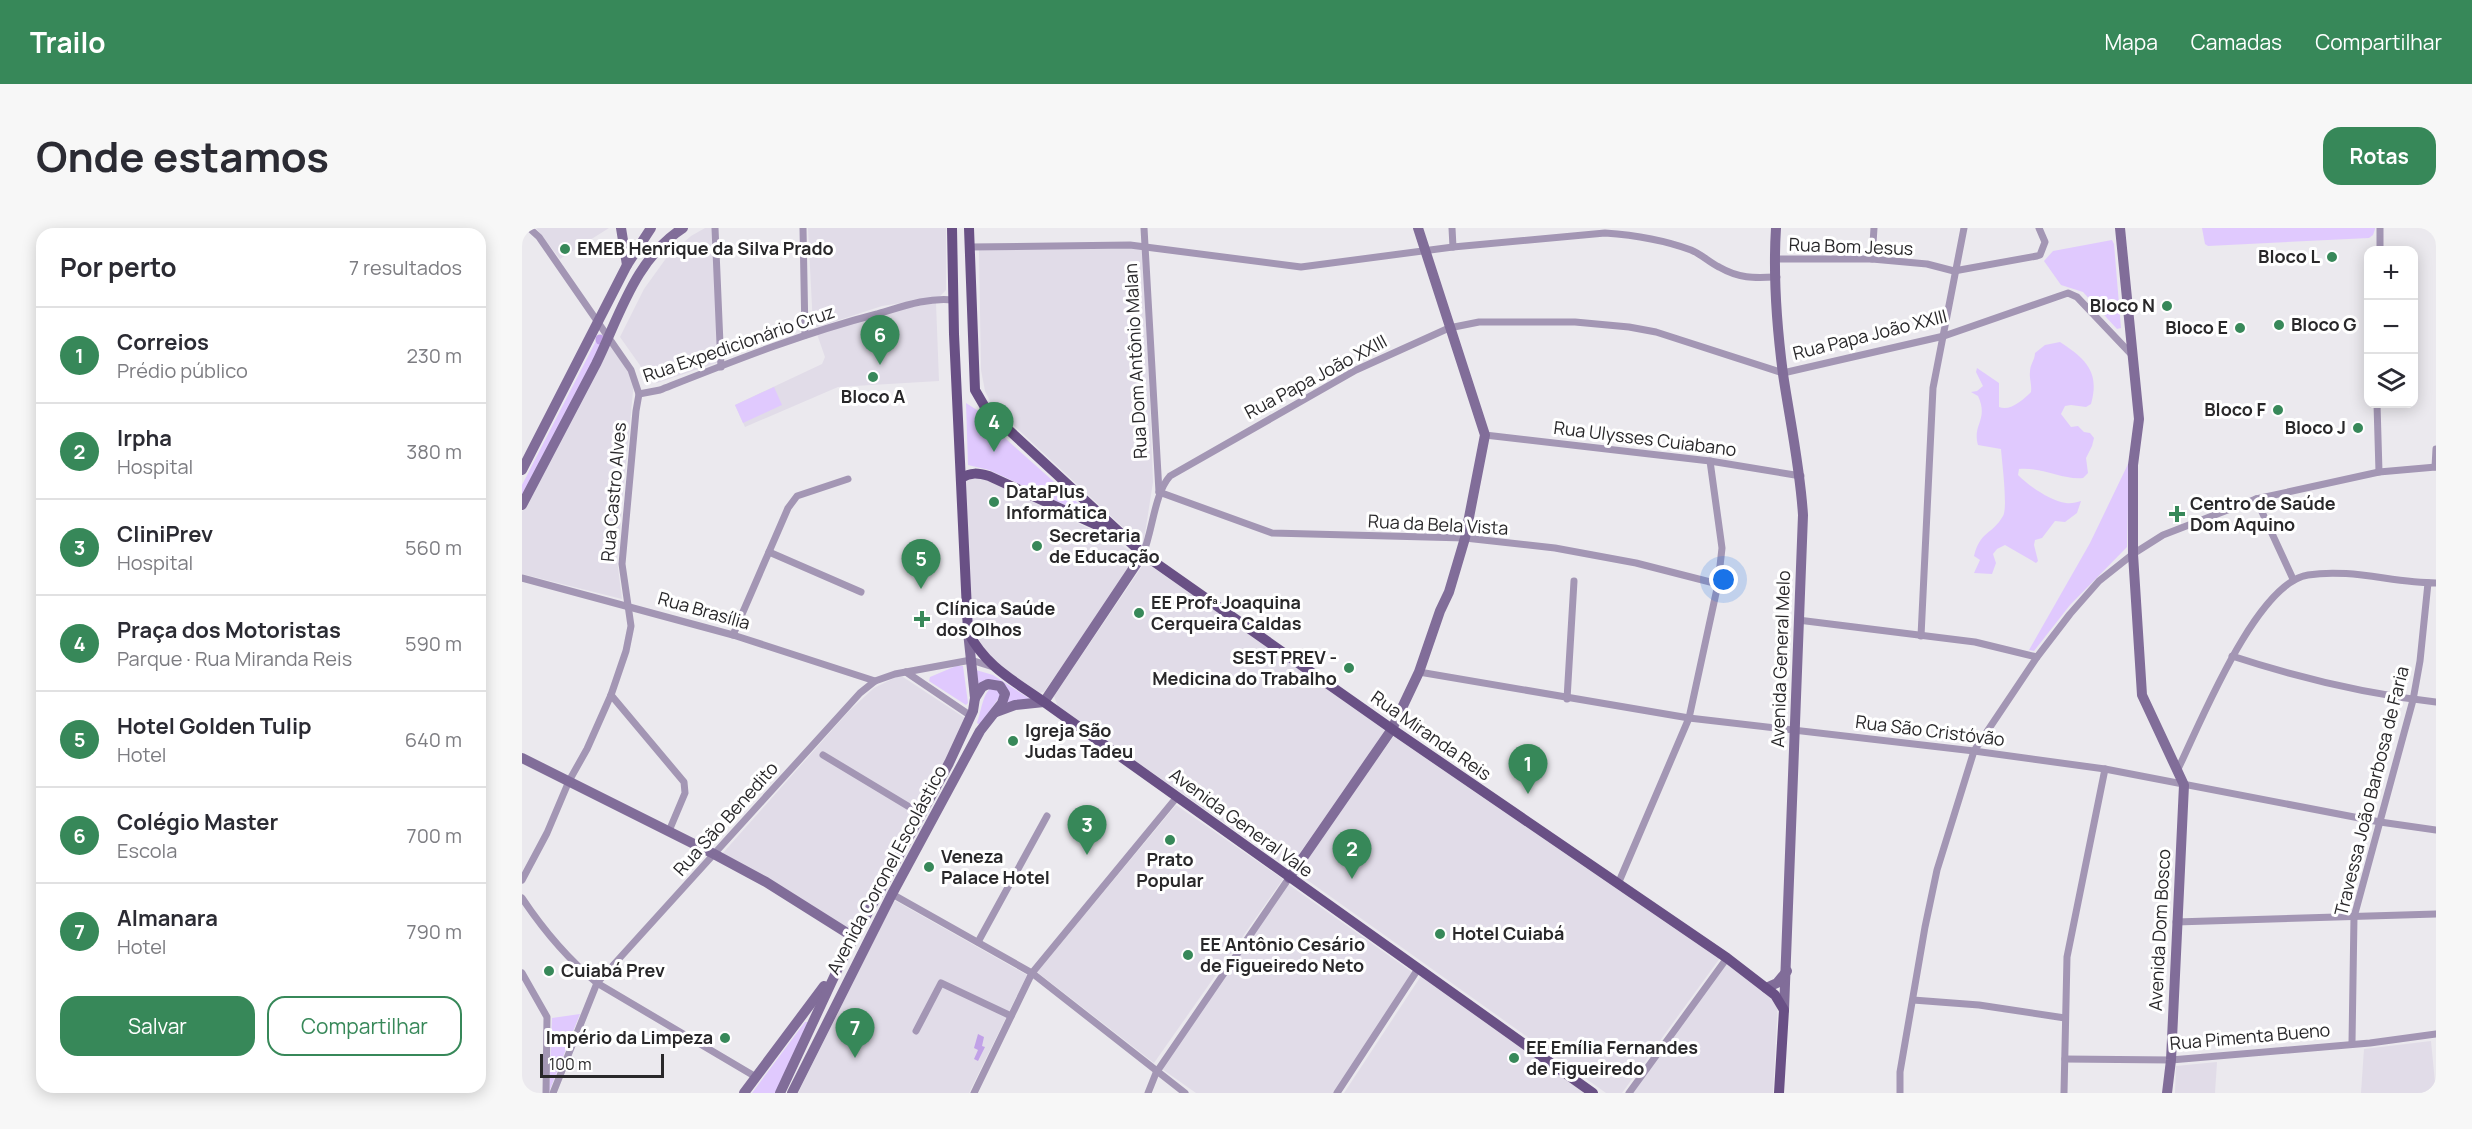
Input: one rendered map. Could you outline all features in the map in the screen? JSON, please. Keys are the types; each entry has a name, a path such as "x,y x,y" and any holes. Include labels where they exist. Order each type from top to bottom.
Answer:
{"main road":[{"path":"621,228 627,265"},
{"path":"522,470 627,265 651,228"},
{"path":"657,228 658,246"},
{"path":"522,505 631,287 658,246 683,228"},
{"path":"952,228 953,300 968,632"},
{"path":"969,228 975,390 986,409 1122,537"},
{"path":"1289,878 1392,729 1419,672 1449,592 1465,538 1485,435 1418,228"},
{"name":"Avenida General Melo","path":"1776,228 1774,259 1783,373 1801,476 1803,515 1787,971 1779,1093"},
{"name":"Avenida Dom Bosco","path":"2120,228 2139,418 2133,465 2133,554 2142,695 2184,785 2171,1060 2167,1093"},
{"path":"961,478 977,473 989,476 1122,537"},
{"name":"Rua Miranda Reis","path":"1122,537 1392,729 1727,958 1775,995 1785,1011"},
{"path":"993,713 1015,705 1044,702 1143,554"},
{"name":"Avenida Coronel Escolástico","path":"780,1093 840,964 971,716 975,698 968,632"},
{"name":"Avenida General Vale","path":"968,632 980,652 995,669 1593,1093"},
{"name":"Avenida Coronel Escolástico","path":"792,1093 892,894 975,741 1004,700 1005,694 995,683 984,685 975,698"},
{"path":"522,758 714,854 765,882 855,938 858,946 844,988"},
{"name":"Avenida Coronel Escolástico","path":"744,1093 840,964"},
{"path":"1766,988 1777,983 1787,971"}],"street":[{"name":"Rua Castro Alves","path":"522,880 547,833 569,781 611,695 626,651 631,626 622,564 639,394 632,370 539,237 529,228"},
{"path":"715,228 721,367"},
{"path":"803,228 805,335"},
{"name":"Rua Dom Antônio Malan","path":"1144,228 1159,492"},
{"path":"1452,228 1453,246"},
{"path":"1872,259 1874,228"},
{"path":"1921,636 1933,388 1964,228"},
{"name":"Rua Bom Jesus","path":"1774,259 1872,259 1927,264 1954,271 2040,255 2045,242 2039,228"},
{"path":"2380,228 2380,246"},
{"name":"Rua Bom Jesus","path":"969,247 1130,246 1301,267 1453,246 1605,233 1628,235 1694,251 1719,268 1743,278 1777,277"},
{"name":"Rua Papa João XXIII","path":"1159,492 1170,476 1356,370 1449,328 1479,322 1575,322 1629,327 1656,332 1783,373 1944,336 2068,292 2077,297 2132,355"},
{"name":"Rua Expedicionário Cruz","path":"639,394 660,390 805,335 904,306 936,300 953,300"},
{"path":"2377,408 2379,472"},
{"name":"Rua Ulysses Cuiabano","path":"1485,435 1710,461 1801,476"},
{"path":"1900,1093 1900,1072 1937,870 1974,751 2037,657 2099,581 2133,554 2163,535 2256,499 2379,472 2436,467 2436,449"},
{"path":"1618,884 1689,718 1718,584 1722,548 1710,461"},
{"path":"734,635 788,508 797,496 848,479"},
{"path":"1143,554 1150,536 1159,492"},
{"name":"Rua da Bela Vista","path":"1159,492 1272,533 1465,538 1555,548 1636,563 1718,584"},
{"path":"2256,499 2293,579"},
{"path":"769,552 861,592"},
{"path":"2178,769 2232,656 2275,594 2293,579 2309,574 2349,573 2432,583"},
{"path":"522,588 524,579"},
{"name":"Rua Brasília","path":"524,579 734,635 875,681"},
{"path":"1567,699 1574,581"},
{"name":"Travessa João Barbosa de Faria","path":"2352,1043 2354,917 2413,700 2432,583"},
{"path":"1798,620 1975,642 2037,657"},
{"path":"2232,656 2315,681 2413,700 2436,702"},
{"path":"971,660 995,669"},
{"name":"Rua São Benedito","path":"553,1093 597,983 860,693 875,681 906,672 971,660"},
{"path":"906,672 971,716"},
{"name":"Rua São Cristóvão","path":"1419,672 1689,718 1796,729 2104,769 2380,822 2436,830"},
{"path":"611,695 684,782 685,793 669,831"},
{"path":"823,755 921,814"},
{"path":"2064,1093 2067,957 2104,769"},
{"path":"974,1093 1032,973 1177,797"},
{"path":"978,942 1047,816"},
{"path":"1148,1093 1156,1073 1289,878"},
{"path":"892,894 1032,973 1156,1073 1185,1093"},
{"path":"522,898 562,948 597,983 756,1077"},
{"path":"2176,922 2436,914"},
{"path":"1629,1093 1727,958"},
{"path":"1338,1093 1418,969"},
{"path":"522,973 547,1017 546,1093"},
{"path":"916,1031 941,984 1011,1016"},
{"path":"1913,1000 1979,1005 2065,1018"},
{"name":"Rua Pimenta Bueno","path":"2066,1059 2171,1060 2436,1034"}],"shaded area":[{"name":"EMEB Henrique da Silva Prado","path":"536,228 609,228 560,259"},
{"path":"705,228 715,228 719,362 657,383 649,378 620,337 644,289 667,257 691,236"},
{"path":"808,228 946,228 946,290 939,297 882,306 818,327 813,326"},
{"path":"2202,228 2375,229 2369,238 2208,246 2205,244"},
{"path":"2112,240 2121,328 2117,329 2083,292 2061,285 2044,261 2053,251"},
{"path":"1144,247 1153,482 1143,546 992,405 985,391 981,370 979,250"},
{"path":"936,303 939,381 838,387 745,427 735,405 822,364 825,357 817,334 906,308"},
{"path":"597,339 604,342 522,501 522,485"},
{"path":"2060,342 2077,354 2089,367 2094,383 2091,404 2086,407 2065,406 2061,414 2071,427 2078,426 2094,438 2086,458 2088,473 2083,478 2075,478 2037,470 2019,469 2018,475 2034,488 2060,502 2081,501 2077,513 2065,522 2055,521 2042,538 2035,540 2038,561 2036,563 2005,545 1993,554 1996,563 1992,574 1974,573 1980,560 1974,556 1977,548 1983,537 2003,516 2005,504 2001,449 1978,445 1977,432 1982,411 1978,396 1971,392 1983,386 1976,372 1977,368 1999,383 1999,407 2008,408 2031,392 2030,369 2035,353 2045,345"},
{"path":"609,343 634,381 617,560 622,599 522,574 522,512"},
{"path":"774,387 782,405 743,423 735,405"},
{"path":"966,403 980,412 1006,439 1088,512 1087,515 989,470 968,465"},
{"path":"2129,462 2127,547 2070,605 2034,651 2029,650 2090,543"},
{"path":"970,474 1003,486 1120,544 1138,557 1044,692 1040,693 998,665 982,646 970,617 965,479"},
{"path":"1145,562 1388,729 1289,868 1058,707 1054,696"},
{"path":"956,666 963,666 968,703 966,705 929,681 930,677"},
{"path":"976,670 993,675 1030,699 1004,703 1008,692 979,687"},
{"path":"896,677 903,677 965,718 946,759 852,932 722,854 849,711 874,688"},
{"path":"991,688 999,691 1000,696 980,725 977,723 982,703"},
{"path":"1396,733 1720,958 1622,1093 1606,1093 1296,872"},
{"path":"1176,805 1283,879 1154,1063 1037,972"},
{"path":"1285,882 1412,972 1336,1093 1196,1093 1162,1069"},
{"path":"894,900 1027,975 969,1093 798,1093"},
{"path":"1727,961 1778,1001 1773,1093 1632,1093"},
{"path":"1421,976 1576,1084 1575,1086 1584,1093 1344,1093"},
{"path":"580,1014 549,1092 552,1018"},
{"path":"805,1022 808,1022 777,1093 752,1093"},
{"path":"978,1034 984,1037 982,1046 985,1047 978,1061 974,1059 978,1050 974,1048"},
{"path":"2431,1041 2436,1093 2361,1093 2364,1049"},
{"path":"2217,1062 2215,1093 2175,1093 2176,1066"}],"place":[{"name":"EMEB Henrique da Silva Prado","path":"565,249"},
{"name":"Bloco L","path":"2332,257"},
{"name":"Bloco N","path":"2167,306"},
{"name":"Bloco G","path":"2279,325"},
{"name":"Bloco E","path":"2240,328"},
{"name":"Colégio Master","path":"880,365"},
{"name":"Bloco A","path":"873,377"},
{"name":"Bloco F","path":"2278,410"},
{"name":"Bloco J","path":"2358,428"},
{"name":"Praça dos Motoristas","path":"994,452"},
{"name":"DataPlus Informática","path":"994,502"},
{"name":"Centro de Saúde Dom Aquino","path":"2177,514"},
{"name":"Secretaria de Educação","path":"1037,546"},
{"name":"Hotel Golden Tulip","path":"921,589"},
{"name":"EE Profª Joaquina Cerqueira Caldas","path":"1139,613"},
{"name":"Clínica Saúde dos Olhos","path":"922,619"},
{"name":"SEST PREV - Medicina do Trabalho","path":"1349,668"},
{"name":"Igreja São Judas Tadeu","path":"1013,741"},
{"name":"Correios","path":"1528,794"},
{"name":"Prato Popular","path":"1170,840"},
{"name":"CliniPrev","path":"1087,855"},
{"name":"Veneza Palace Hotel","path":"929,867"},
{"name":"Irpha","path":"1352,879"},
{"name":"Hotel Cuiabá","path":"1440,934"},
{"name":"EE Antônio Cesário de Figueiredo Neto","path":"1188,955"},
{"name":"Cuiabá Prev","path":"549,971"},
{"name":"Império da Limpeza","path":"725,1038"},
{"name":"Almanara","path":"855,1058"},
{"name":"EE Emília Fernandes de Figueiredo","path":"1514,1058"}]}
